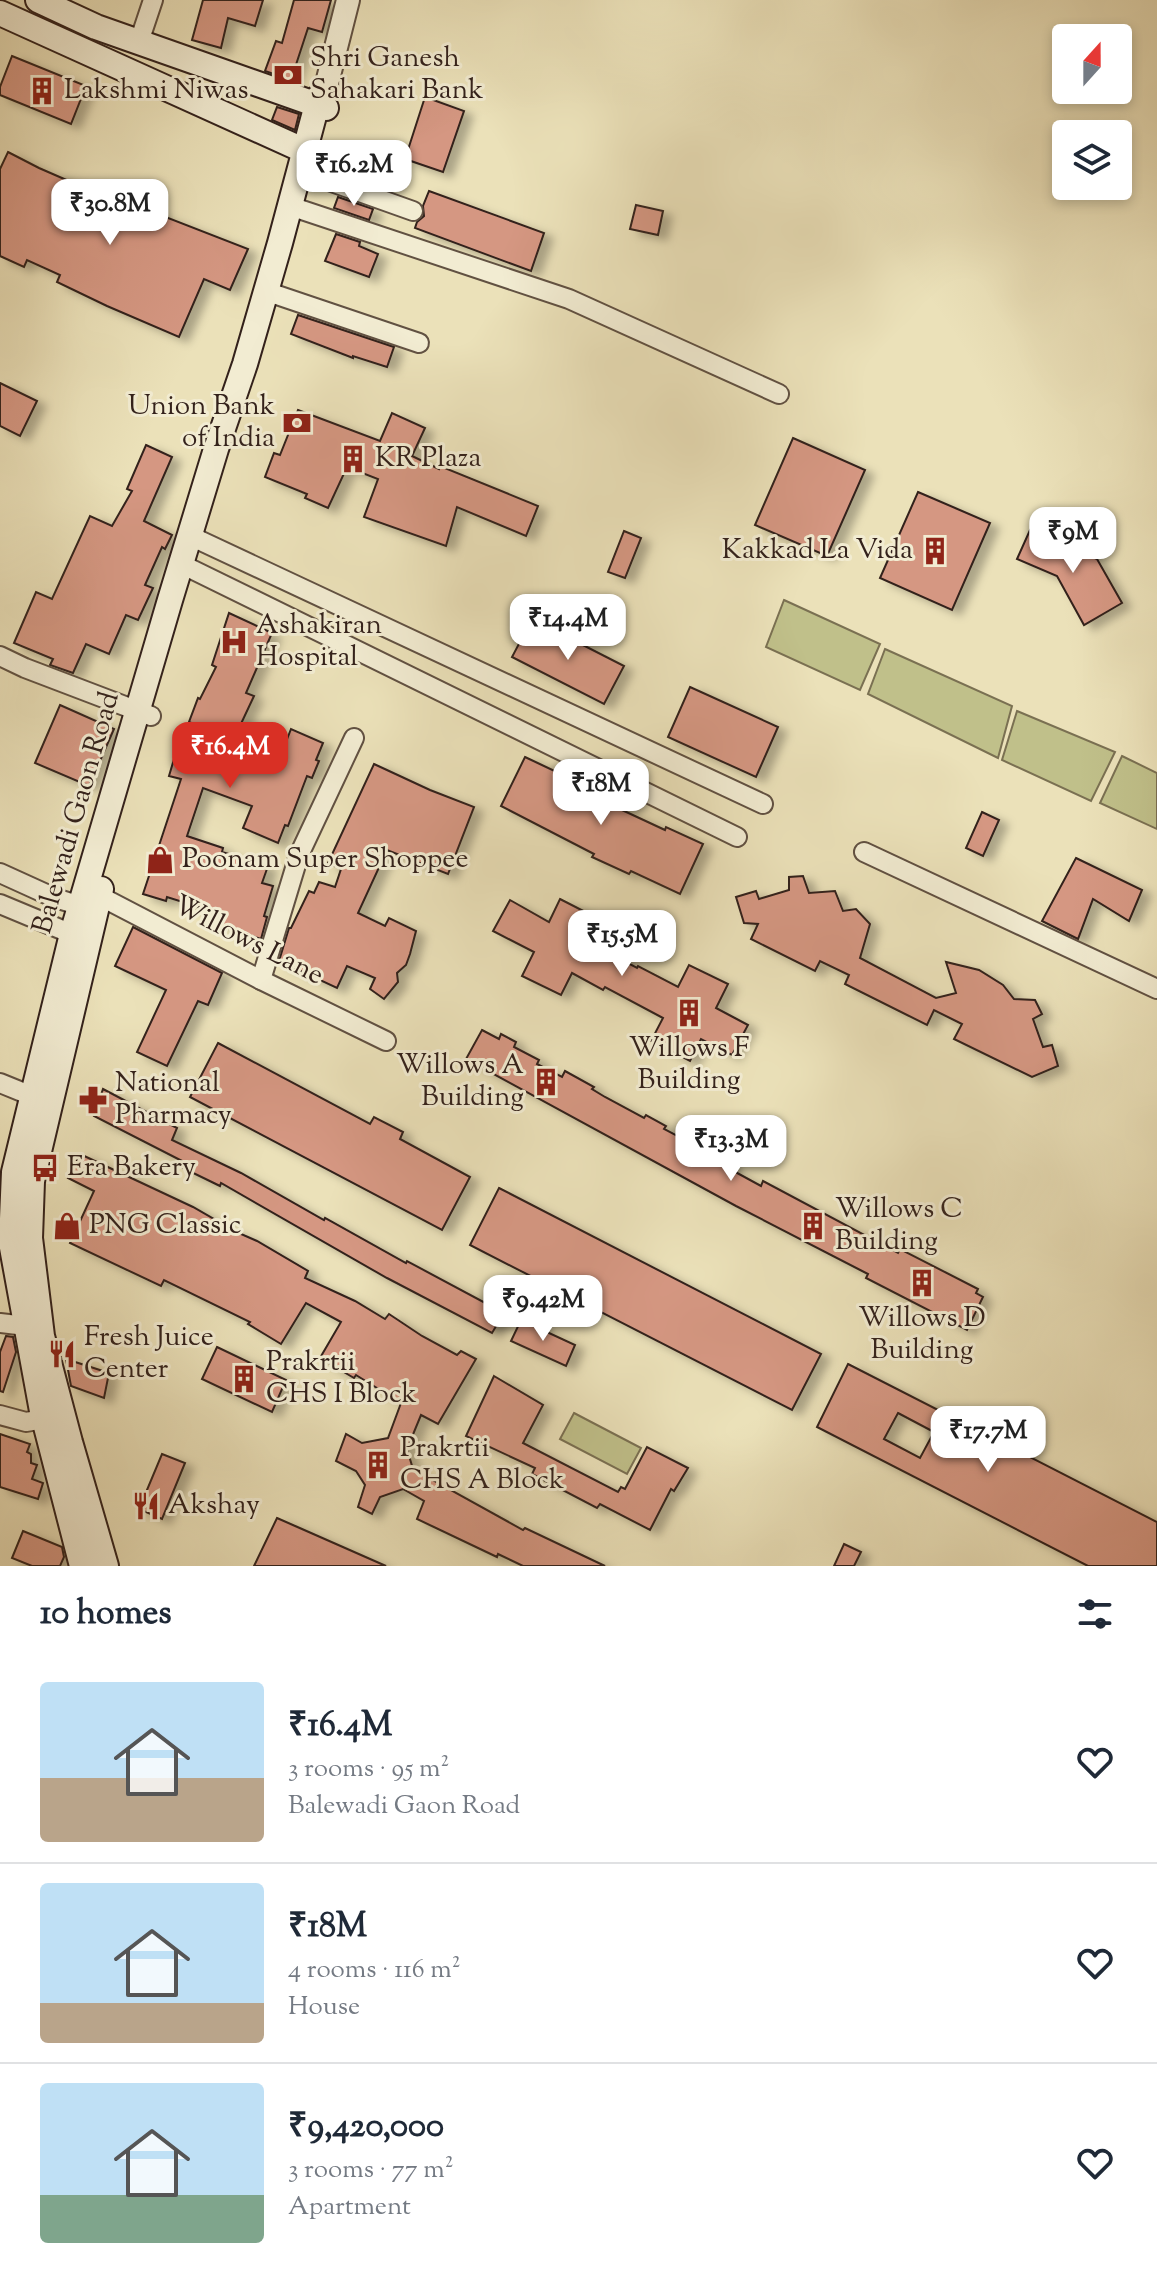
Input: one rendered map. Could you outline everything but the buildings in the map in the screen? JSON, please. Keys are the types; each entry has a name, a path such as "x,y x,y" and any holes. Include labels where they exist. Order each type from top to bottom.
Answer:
{"main road":[{"path":"46,2 96,27 323,102"},
{"path":"0,13 222,113 310,160"},
{"path":"222,113 237,76"},
{"name":"Balewadi Gaon Road","path":"106,1566 14,1232 7,1177 32,1096 72,934 115,835 144,714 187,566 299,209 323,102"},
{"name":"Balewadi Gaon Road","path":"196,538 249,350 310,160"},
{"name":"Balewadi Gaon Road","path":"82,1566 44,1419 11,1242 32,1181 89,897"}],"street":[{"path":"139,42 153,0"},
{"name":"Balewadi Gaon Road","path":"323,102 348,0"},
{"path":"310,160 413,211"},
{"path":"299,209 569,299 779,394"},
{"path":"274,294 419,343"},
{"path":"196,538 763,804"},
{"path":"187,566 737,837"},
{"path":"0,656 144,714"},
{"path":"261,980 299,855 354,738"},
{"path":"864,852 1157,989"},
{"name":"Willows Lane","path":"0,873 46,894 89,897 386,1041"},
{"path":"35,920 46,894"},
{"path":"0,904 72,934"},
{"path":"0,1083 32,1096"},
{"path":"0,1323 26,1326"},
{"path":"0,1415 26,1422 44,1419"}],"green space":[{"path":"784,600 880,644 860,690 766,647"},
{"path":"885,649 1012,706 998,758 868,694"},
{"path":"1017,711 1115,752 1091,801 1002,760"},
{"path":"1122,756 1157,773 1157,829 1100,803"},
{"path":"574,1413 641,1448 627,1474 560,1439"}],"place":[{"name":"Shri Ganesh Sahakari Bank","path":"288,75"},
{"name":"Lakshmi Niwas","path":"42,91"},
{"name":"Union Bank of India","path":"297,423"},
{"name":"KR Plaza","path":"353,459"},
{"name":"Kakkad La Vida","path":"935,551"},
{"name":"Ashakiran Hospital","path":"234,642"},
{"name":"Poonam Super Shoppee","path":"160,860"},
{"name":"Willows F Building","path":"689,1013"},
{"name":"Willows A Building","path":"546,1082"},
{"name":"National Pharmacy","path":"93,1100"},
{"name":"Era Bakery","path":"45,1168"},
{"name":"PNG Classic","path":"67,1226"},
{"name":"Willows C Building","path":"813,1226"},
{"name":"Willows D Building","path":"922,1283"},
{"name":"Fresh Juice Center","path":"62,1354"},
{"name":"Prakrtii CHS I Block","path":"244,1379"},
{"name":"Prakrtii CHS A Block","path":"378,1465"},
{"name":"Akshay","path":"146,1506"}]}
